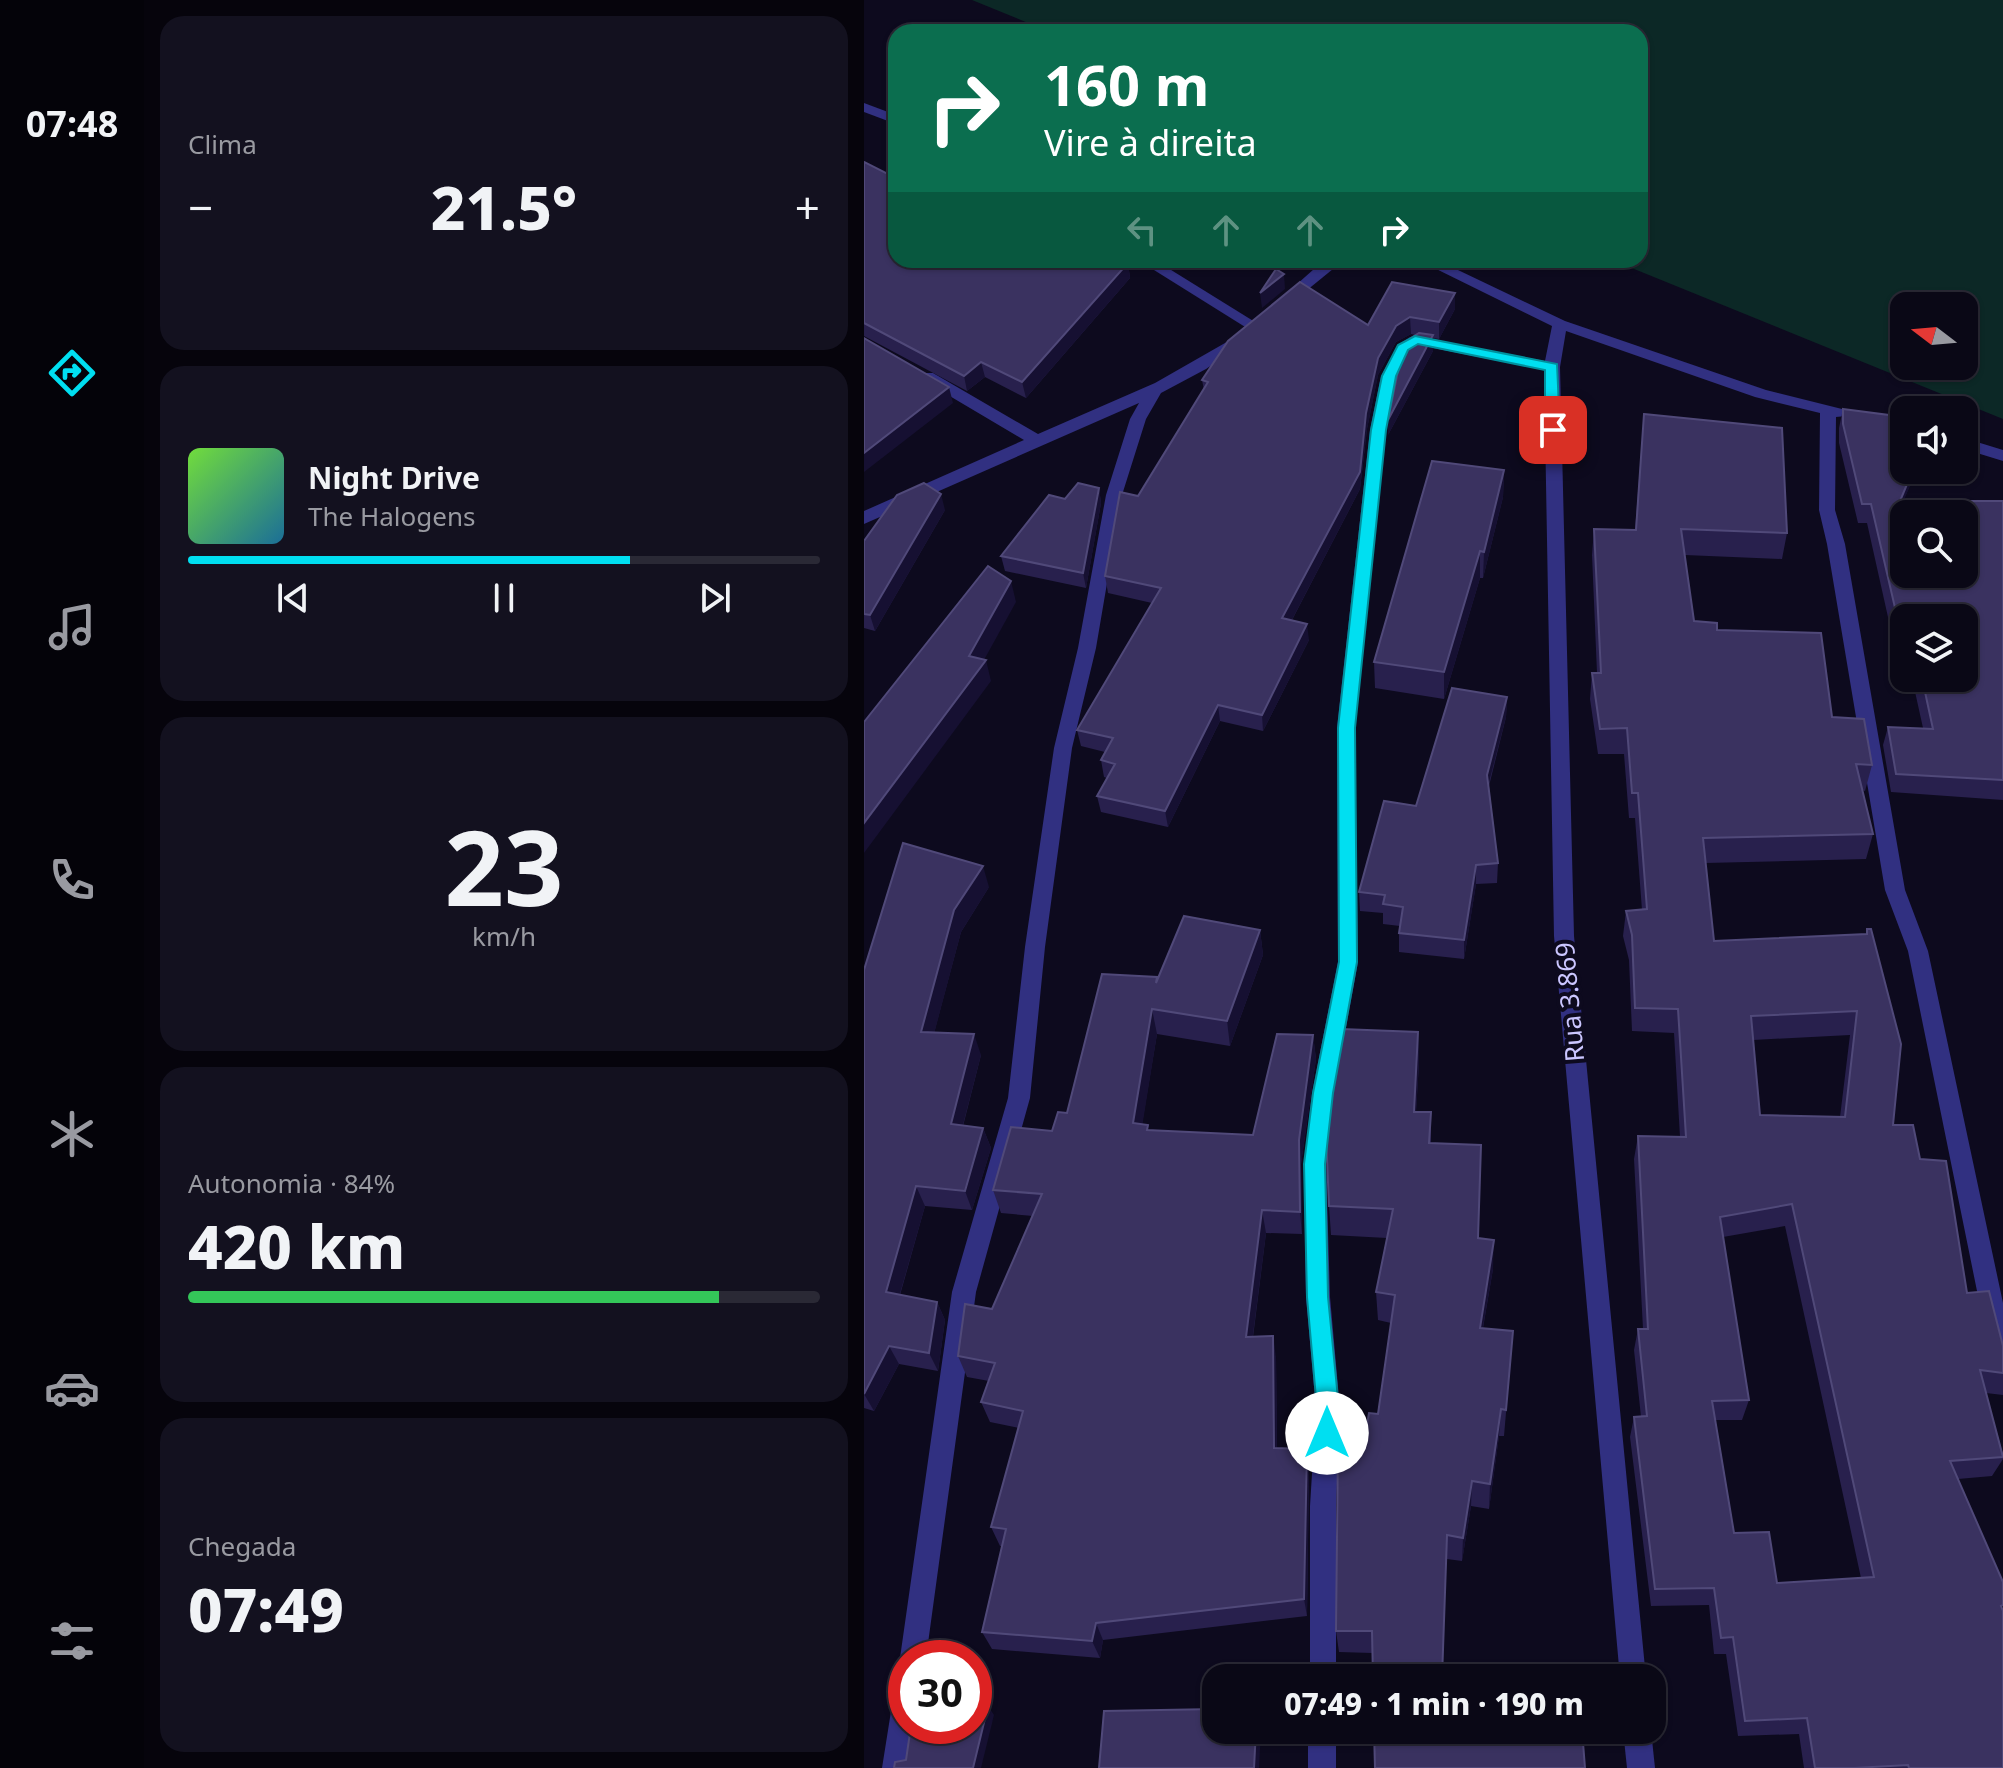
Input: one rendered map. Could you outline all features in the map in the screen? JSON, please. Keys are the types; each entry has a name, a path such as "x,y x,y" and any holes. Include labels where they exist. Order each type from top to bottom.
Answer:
{"street":[{"path":"864,107 888,117"},
{"path":"1162,268 1266,318"},
{"path":"864,518 1154,391 1217,357 1323,268"},
{"path":"1442,268 1560,324 1715,380 1858,418"},
{"name":"Rua 3.869","path":"1560,324 1552,367 1564,936 1632,1664"},
{"path":"1323,1664 1323,1506 1328,1409 1318,1297 1315,1164 1323,1093 1348,962 1346,728 1378,430 1389,376 1403,348 1415,340 1552,367"},
{"path":"916,369 1037,441"},
{"path":"916,1640 964,1292 1019,1098 1035,947 1063,748 1087,648 1114,495 1138,419 1154,391"},
{"path":"1828,410 1827,510 1836,544 1895,890 1918,951 2003,1360"},
{"path":"1978,448 2003,456"},
{"path":"896,1768 900,1744"},
{"path":"1322,1744 1322,1768"},
{"path":"1638,1744 1641,1768"}],"green space":[{"path":"972,0 2003,0 2003,419 1978,409 1978,396 1946,396 1907,380 1978,380 1978,292 1890,292 1890,373 1632,268 1648,268 1648,24 1030,24"}],"building":[{"path":"864,162 888,174 888,268 1124,268 1022,382 981,362 964,376 864,323"},
{"path":"1276,269 1284,274 1260,293"},
{"path":"1300,282 1368,325 1392,282 1455,293 1439,322 1410,317 1396,326 1378,358 1366,413 1360,472 1282,618 1307,624 1262,715 1218,705 1165,811 1097,796 1115,764 1101,760 1113,738 1077,730 1161,588 1105,576 1120,492 1138,496 1208,382 1202,380 1228,341"},
{"path":"1419,333 1433,335 1388,420 1400,361 1411,338"},
{"path":"864,338 949,387 864,453"},
{"path":"1843,409 1890,415 1890,484 1907,484 1900,500 1890,500 1890,586 1871,504 1862,504 1843,424"},
{"path":"1644,414 1782,428 1787,533 1681,529 1694,621 1717,623 1717,630 1821,633 1832,717 1864,719 1872,765 1856,764 1873,834 1703,838 1714,941 1867,934 1867,929 1871,929 1901,1044 1893,1125 1913,1125 1920,1159 1946,1161 1967,1293 1989,1291 2003,1346 2003,1373 1980,1370 2003,1457 1950,1461 2003,1582 2003,1768 1909,1768 1908,1765 1815,1768 1807,1718 1745,1721 1733,1637 1721,1638 1714,1588 1655,1589 1634,1417 1647,1416 1638,1329 1648,1329 1638,1136 1686,1137 1678,1009 1635,1008 1632,935 1626,911 1647,909 1638,793 1632,793 1627,728 1600,729 1592,673 1601,673 1594,529 1636,530","holes":["1857,1011 1845,1117 1760,1115 1751,1016","1792,1204 1874,1577 1777,1583 1769,1532 1734,1533 1712,1401 1749,1400 1720,1217"]},
{"path":"1432,461 1504,470 1484,552 1480,551 1444,672 1374,662"},
{"path":"924,483 941,494 870,615 864,614 864,541 897,495"},
{"path":"1078,483 1099,488 1083,573 1001,556 1049,495 1065,499"},
{"path":"1978,501 2003,501 2003,780 1896,774 1888,727 1933,729 1925,692 1978,692 1978,604 1894,604 1890,588 1978,588"},
{"path":"988,566 1011,581 969,656 986,660 864,823 864,722"},
{"path":"1452,688 1507,697 1487,775 1498,863 1476,865 1464,940 1399,933 1403,907 1383,904 1385,895 1359,892 1384,801 1416,806"},
{"path":"903,843 983,866 954,910 921,1032 974,1034 951,1124 983,1128 965,1191 916,1186 886,1292 937,1302 929,1353 889,1346 864,1394 864,970"},
{"path":"1184,916 1260,930 1227,1021 1152,1009 1133,1123 1148,1125 1147,1130 1253,1135 1277,1034 1313,1035 1299,1140 1300,1212 1262,1210 1246,1337 1273,1336 1274,1448 1307,1449 1304,1599 1096,1623 1092,1641 982,1632 1006,1529 991,1527 1023,1411 981,1402 995,1363 958,1356 965,1304 992,1309 1042,1194 993,1190 1011,1127 1052,1131 1058,1112 1067,1113 1102,974 1157,977 1156,983"},
{"path":"1341,1029 1418,1032 1414,1112 1431,1112 1429,1143 1481,1145 1478,1238 1494,1240 1480,1328 1513,1331 1506,1410 1501,1409 1490,1484 1472,1481 1463,1538 1447,1535 1442,1664 1373,1664 1372,1631 1336,1631 1338,1444 1363,1445 1369,1413 1378,1414 1395,1295 1376,1292 1393,1209 1329,1206 1326,1134"},
{"path":"1202,1709 1202,1744 1255,1744 1254,1768 1099,1768 1104,1711"},
{"path":"908,1744 979,1744 973,1768 894,1768 895,1762 906,1760"},
{"path":"1374,1744 1583,1744 1585,1768 1375,1768"}],"route":[{"path":"1327,1433 1328,1409 1318,1297 1315,1164 1323,1093 1348,962 1346,728 1378,430 1389,376 1403,348 1415,340 1552,367 1553,430"}]}
